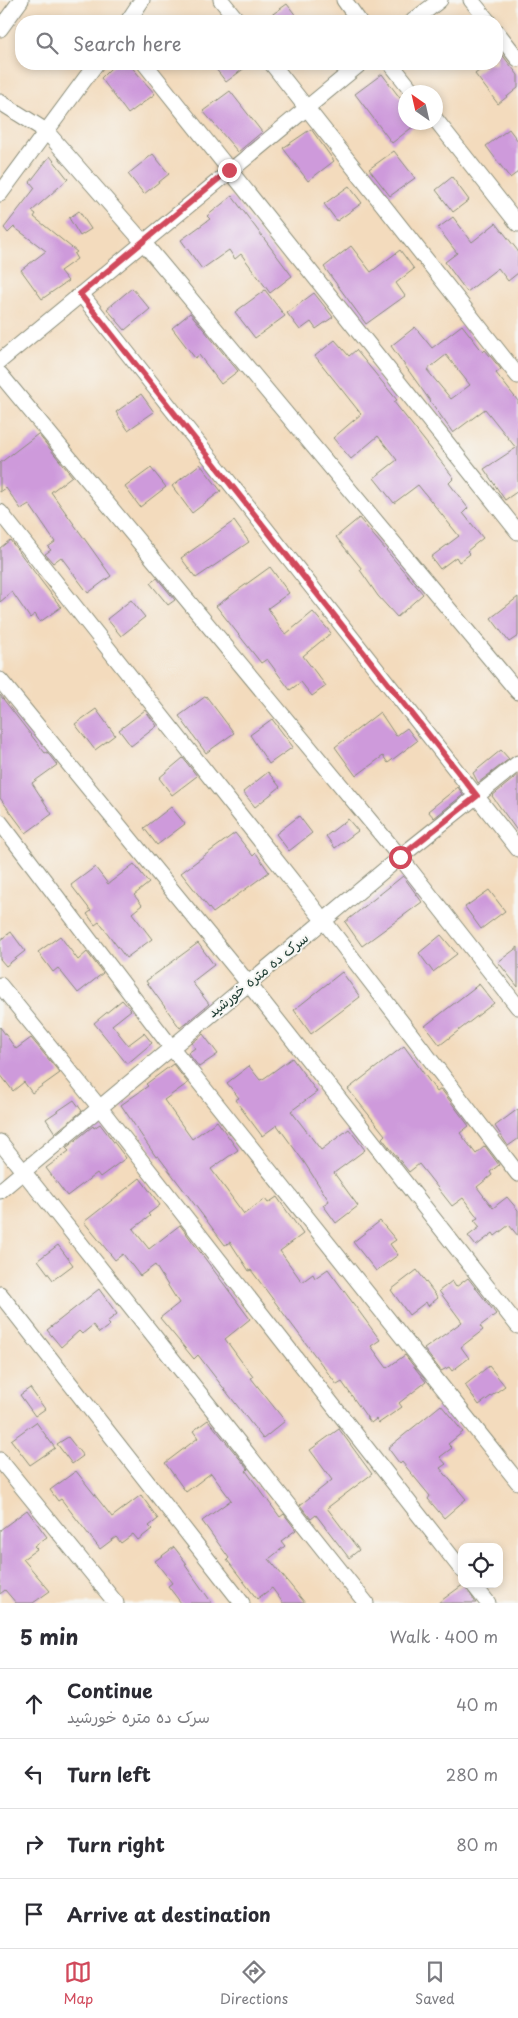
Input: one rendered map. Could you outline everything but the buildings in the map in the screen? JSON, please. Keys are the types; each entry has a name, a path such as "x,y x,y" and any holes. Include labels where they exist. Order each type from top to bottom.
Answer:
{"street":[{"path":"0,29 20,0"},
{"path":"132,15 142,0"},
{"path":"220,0 233,15"},
{"path":"344,0 355,15"},
{"path":"421,15 440,0"},
{"path":"472,0 483,15"},
{"path":"503,40 518,60"},
{"path":"0,194 92,70"},
{"path":"149,70 518,532"},
{"path":"277,70 518,376"},
{"path":"0,361 229,170 353,70"},
{"path":"395,70 407,85"},
{"path":"0,102 46,131 143,242 518,692"},
{"path":"443,129 518,224"},
{"path":"80,294 518,849"},
{"path":"0,374 400,857 518,1007"},
{"path":"0,512 324,921 518,1174"},
{"path":"0,680 248,983 518,1326"},
{"name":"سرک ده متره خورشید","path":"0,1191 171,1046 400,857 518,763"},
{"path":"0,822 171,1046 518,1482"},
{"path":"0,985 100,1108 458,1565"},
{"path":"0,1142 366,1603"},
{"path":"0,1294 242,1603"},
{"path":"0,1460 116,1603"},
{"path":"476,1588 488,1603"}],"route":[{"path":"229,170 80,294 477,796 400,857"}]}
